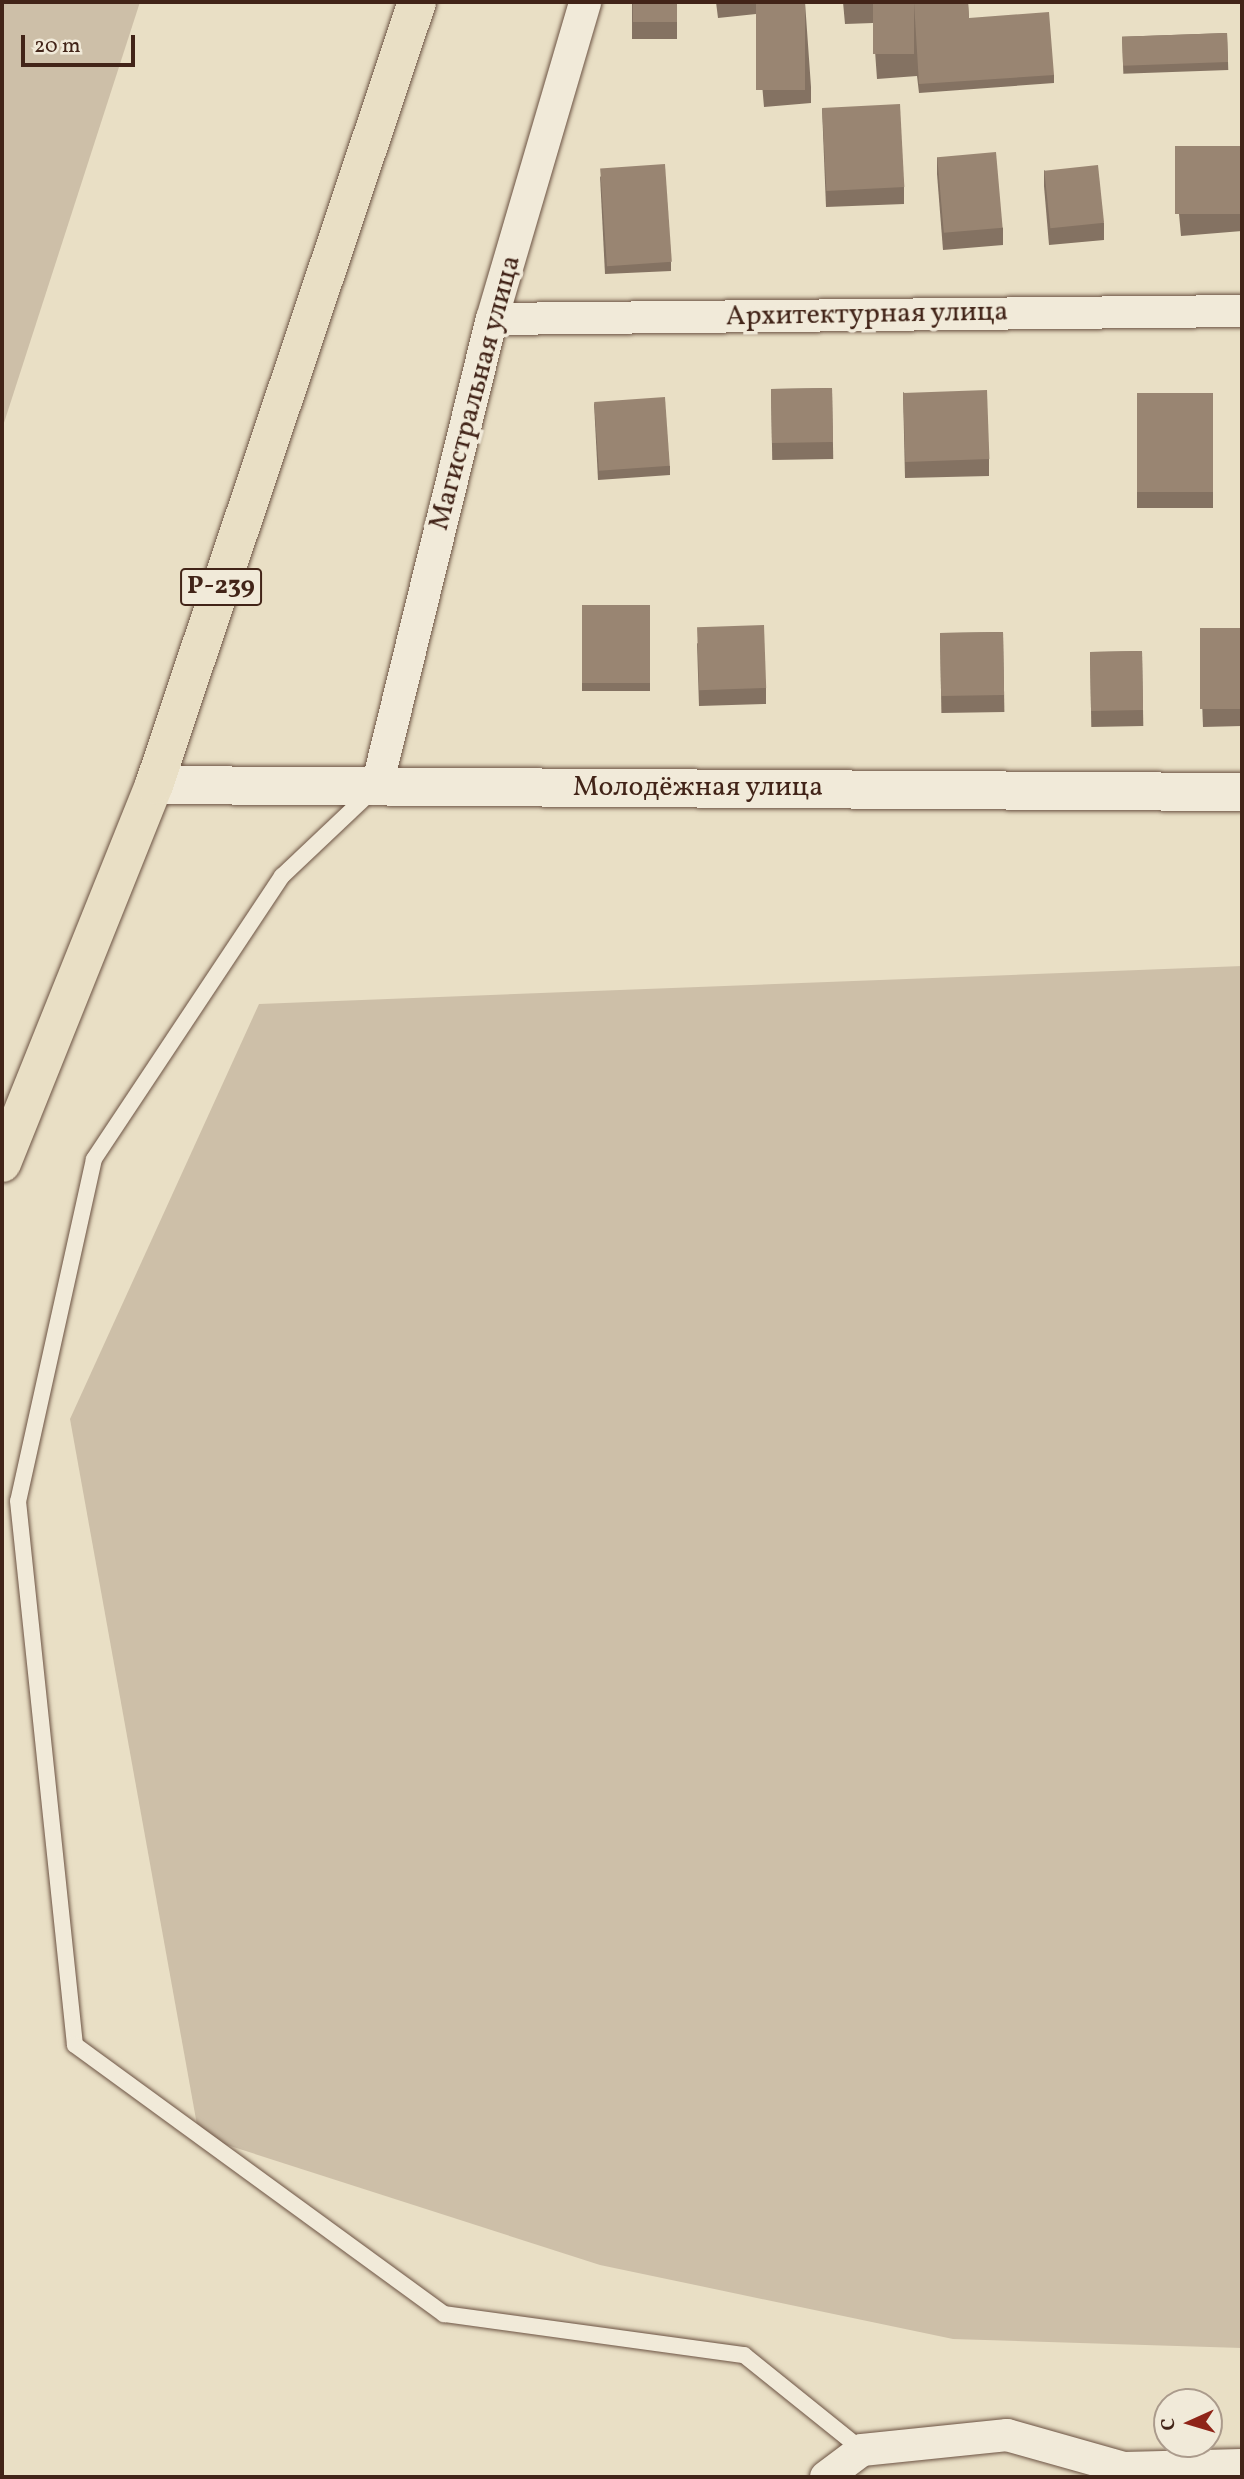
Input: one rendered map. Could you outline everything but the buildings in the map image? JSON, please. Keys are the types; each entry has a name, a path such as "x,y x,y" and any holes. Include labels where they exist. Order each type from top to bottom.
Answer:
{"highway":[{"name":"Р-239","path":"2,1163 155,785 417,2"}],"street":[{"name":"Магистральная улица","path":"377,786 492,319 585,2"},
{"name":"Архитектурная улица","path":"492,319 1242,311"},
{"name":"Молодёжная улица","path":"155,785 1242,792"},
{"path":"827,2477 862,2450 1007,2435 1124,2468 1242,2465"}],"lane":[{"path":"377,786 282,876 94,1159 18,1501 75,2045 444,2315 744,2355 862,2450"}],"shaded area":[{"path":"2,2 140,2 2,429"},
{"path":"1242,966 1242,2348 953,2339 600,2265 199,2136 70,1419 259,1004"}]}
